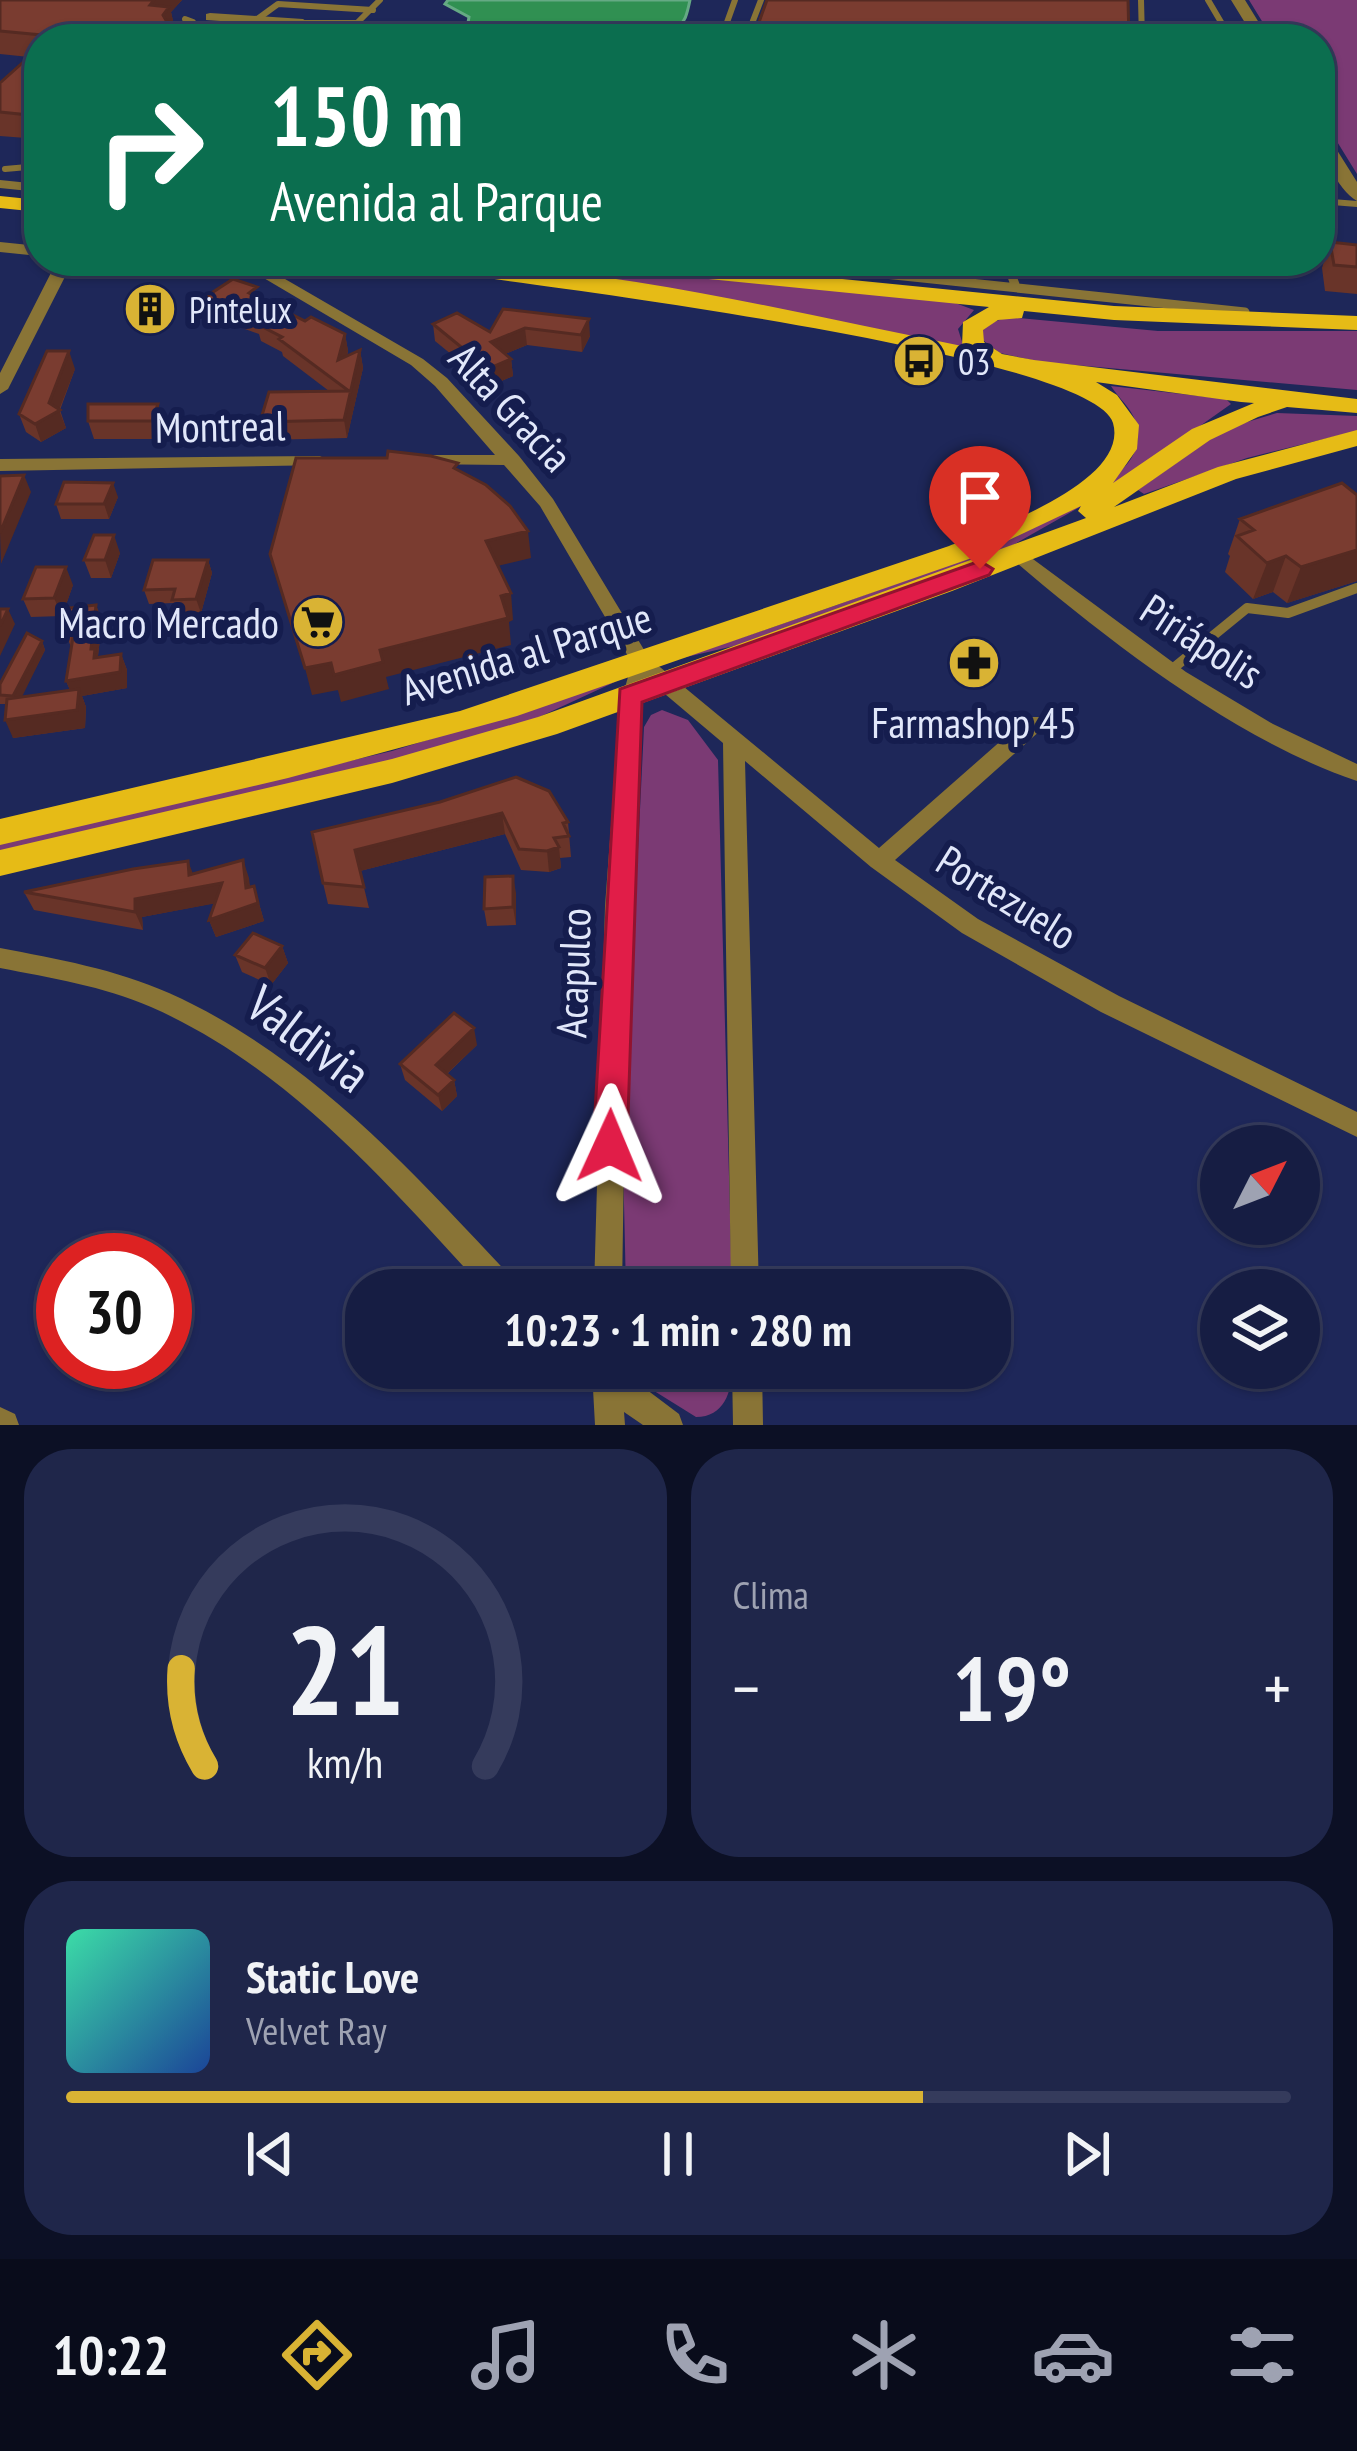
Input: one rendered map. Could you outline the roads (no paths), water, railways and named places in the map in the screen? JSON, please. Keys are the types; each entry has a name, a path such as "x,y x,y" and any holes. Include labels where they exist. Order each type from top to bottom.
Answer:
{"main road":[{"path":"524,276 684,297 1034,367 1299,401"},
{"path":"747,276 1114,313 1357,323"},
{"path":"996,360 970,339 970,327 993,314 1166,326 1234,319"},
{"name":"Avenida al Parque","path":"0,862 392,771 629,696 655,673 1063,506 1112,470 1127,426 1111,403 1097,393 1034,367"},
{"path":"1077,373 1133,373 1354,399"},
{"path":"1018,554 1088,513 1209,428 1249,411 1299,401 1354,399"},
{"path":"1018,554 1228,472 1357,438"},
{"name":"Avenida al Parque","path":"0,832 306,762 655,673 1018,554"}],"street":[{"path":"210,17 303,23"},
{"path":"1335,161 1357,200"},
{"path":"0,389 57,276"},
{"name":"Alta Gracia","path":"269,276 417,362 513,460 579,551 655,673"},
{"name":"Montreal","path":"0,465 352,460"},
{"path":"398,460 513,460"},
{"name":"Piriápolis","path":"1018,554 1225,706 1357,773"},
{"name":"Portezuelo","path":"655,673 879,861 970,926 1070,982 1357,1125"},
{"name":"Acapulco","path":"608,1269 612,1051 629,696"},
{"path":"879,861 1035,723"},
{"path":"734,743 745,1269"},
{"name":"Valdivia","path":"0,958 52,964 161,998 228,1032 286,1071 350,1126 484,1269"},
{"path":"604,1389 610,1425"},
{"path":"622,1389 668,1425"},
{"path":"747,1389 748,1425"}],"lane":[{"path":"303,23 357,23 380,0"},
{"path":"256,20 278,4 373,10"},
{"path":"185,19 191,24"},
{"path":"912,276 1302,320"},
{"path":"992,284 996,276"},
{"path":"1011,276 1016,286"},
{"path":"1172,670 1247,608 1288,613 1357,588"}],"place":[{"name":"Pintelux","path":"150,309"},
{"name":"03","path":"919,361"},
{"name":"Macro Mercado","path":"318,622"},
{"name":"Farmashop 45","path":"974,663"}]}
